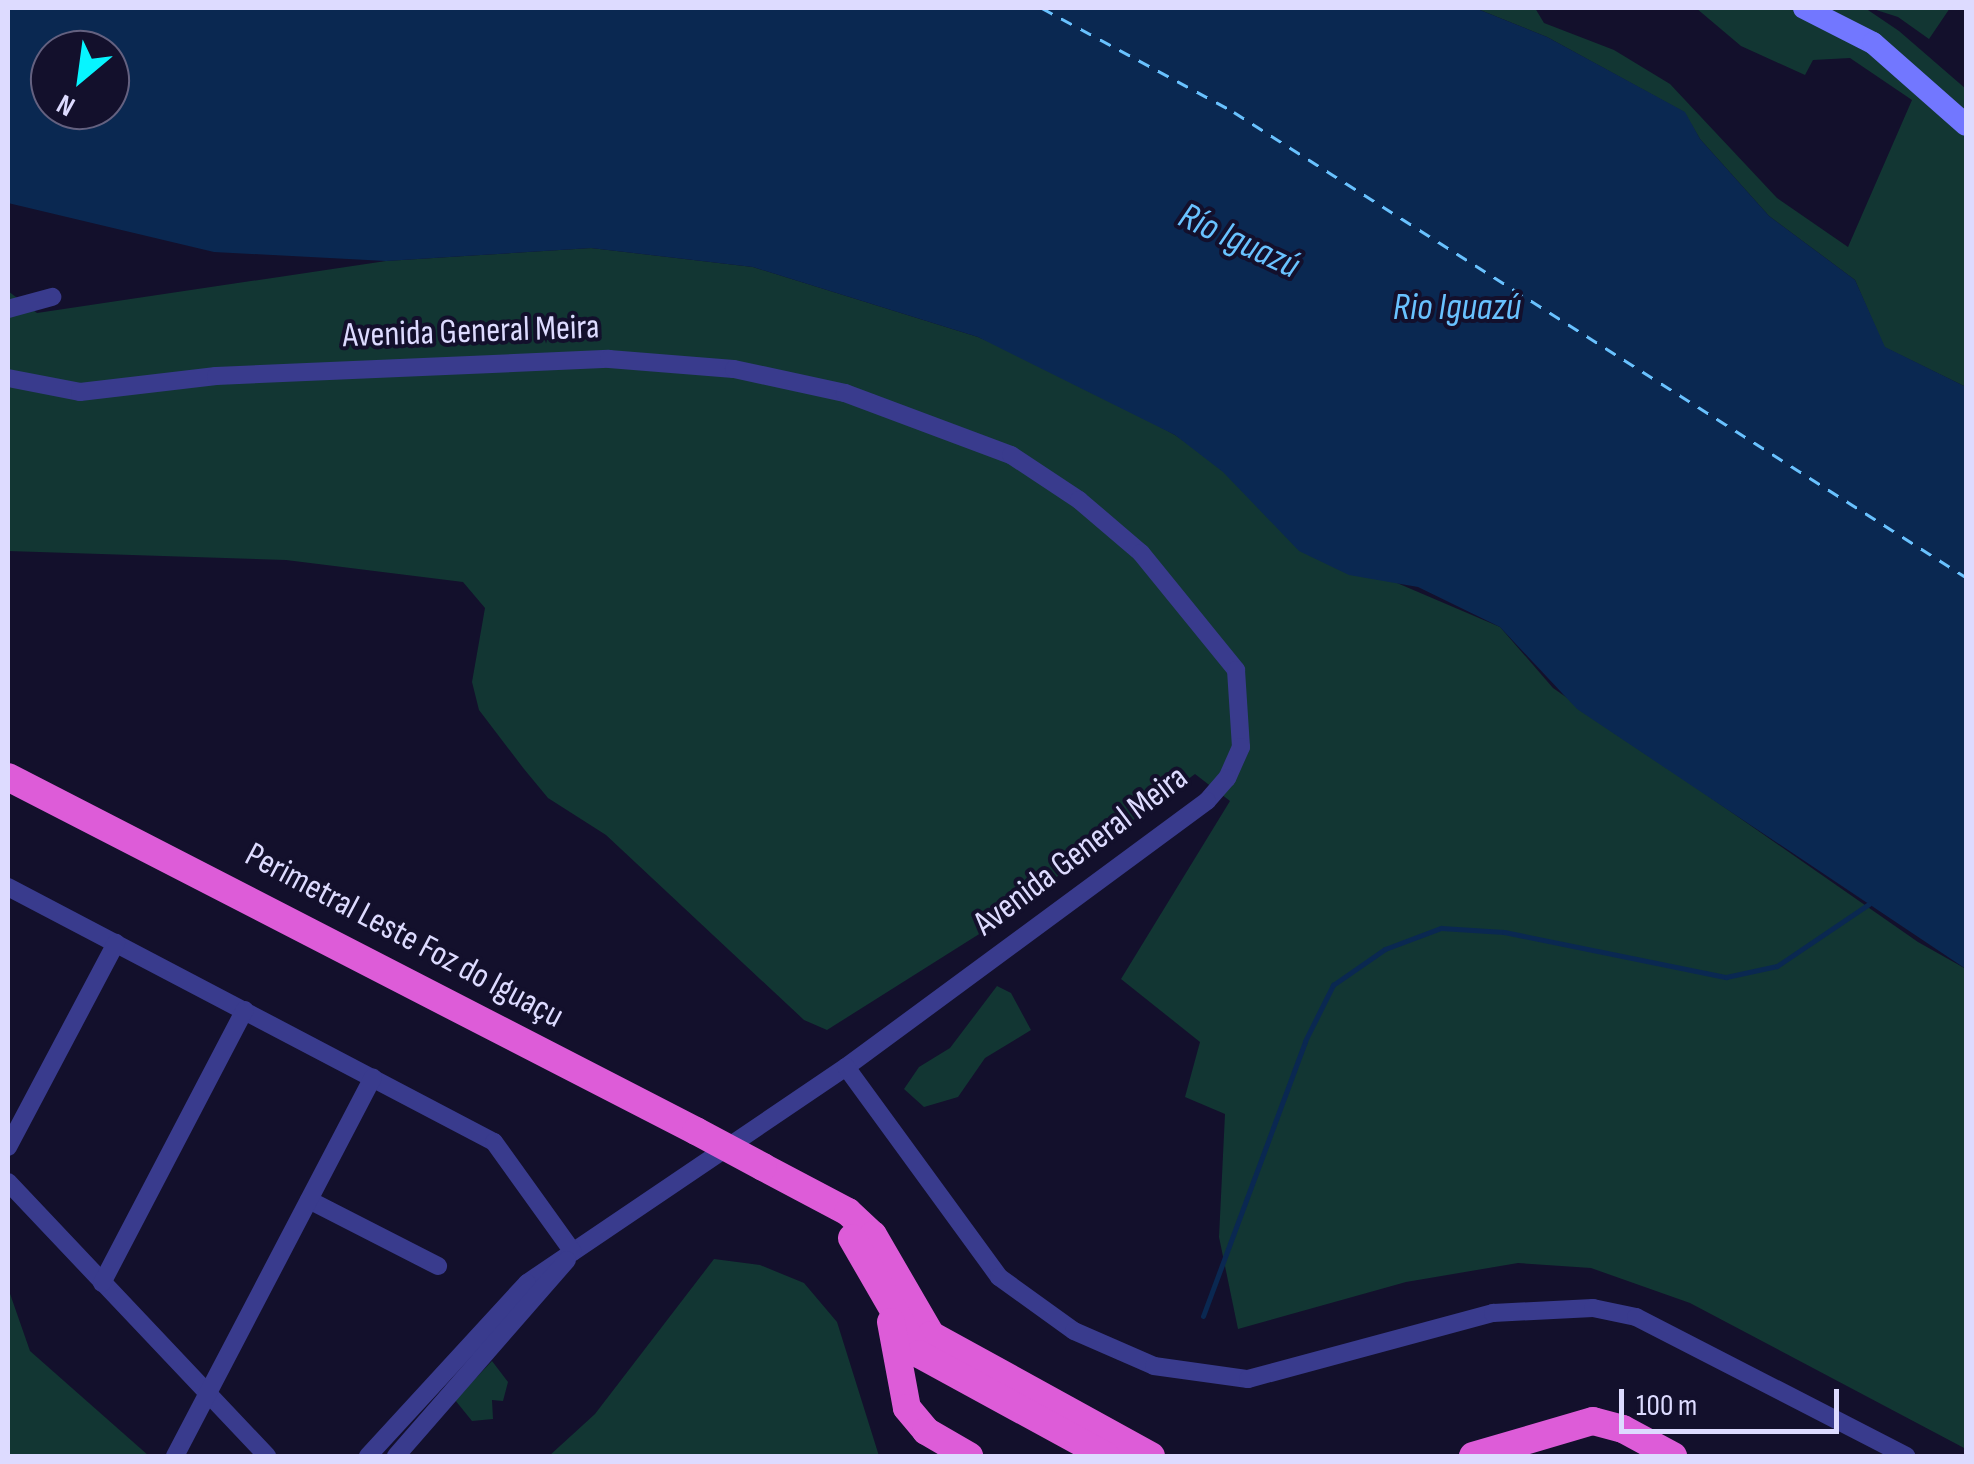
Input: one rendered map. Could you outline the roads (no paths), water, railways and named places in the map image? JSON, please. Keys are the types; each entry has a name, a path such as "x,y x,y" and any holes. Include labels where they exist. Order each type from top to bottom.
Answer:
{"highway":[{"name":"Perimetral Leste Foz do Iguaçu","path":"8,777 808,1190"},
{"path":"808,1190 848,1232 919,1354 942,1371 1106,1456"},
{"path":"808,1190 873,1235 931,1335 1151,1456"},
{"path":"888,1305 907,1408 926,1430 969,1456"},
{"path":"1473,1456 1593,1421 1673,1456"}],"main road":[{"path":"1814,10 1872,43 1966,125"}],"street":[{"path":"8,309 52,298"},
{"name":"Avenida General Meira","path":"8,378 80,392 377,366 608,359 734,368 845,393 946,427 1011,455 1079,500 1154,568 1236,670 1241,747 1228,778 1207,801 846,1067 504,1302 368,1456"},
{"path":"8,888 494,1142 573,1252"},
{"path":"8,1147 116,943"},
{"path":"102,1284 244,1010"},
{"path":"846,1067 999,1277 1074,1331 1154,1366 1248,1379 1493,1313 1592,1308 1636,1317 1906,1456"},
{"path":"175,1456 373,1078"},
{"path":"8,1182 267,1456"},
{"path":"309,1200 438,1266"},
{"name":"Avenida General Meira","path":"396,1456 573,1252"}],"water":[{"name":"Rio Iguazú","path":"8,8 1475,8 1547,37 1685,112 1700,139 1769,216 1855,280 1885,347 1966,387 1966,969 1577,709 1500,627 1418,587 1349,575 1299,551 1223,472 1175,435 978,337 753,267 591,248 386,261 214,252 8,203"}],"waterway":[{"path":"1203,1316 1305,1041 1333,985 1385,949 1441,928 1504,932 1726,977 1777,966 1869,904"}],"water label":[{"name":"Río Iguazú","path":"1239,241"}]}
